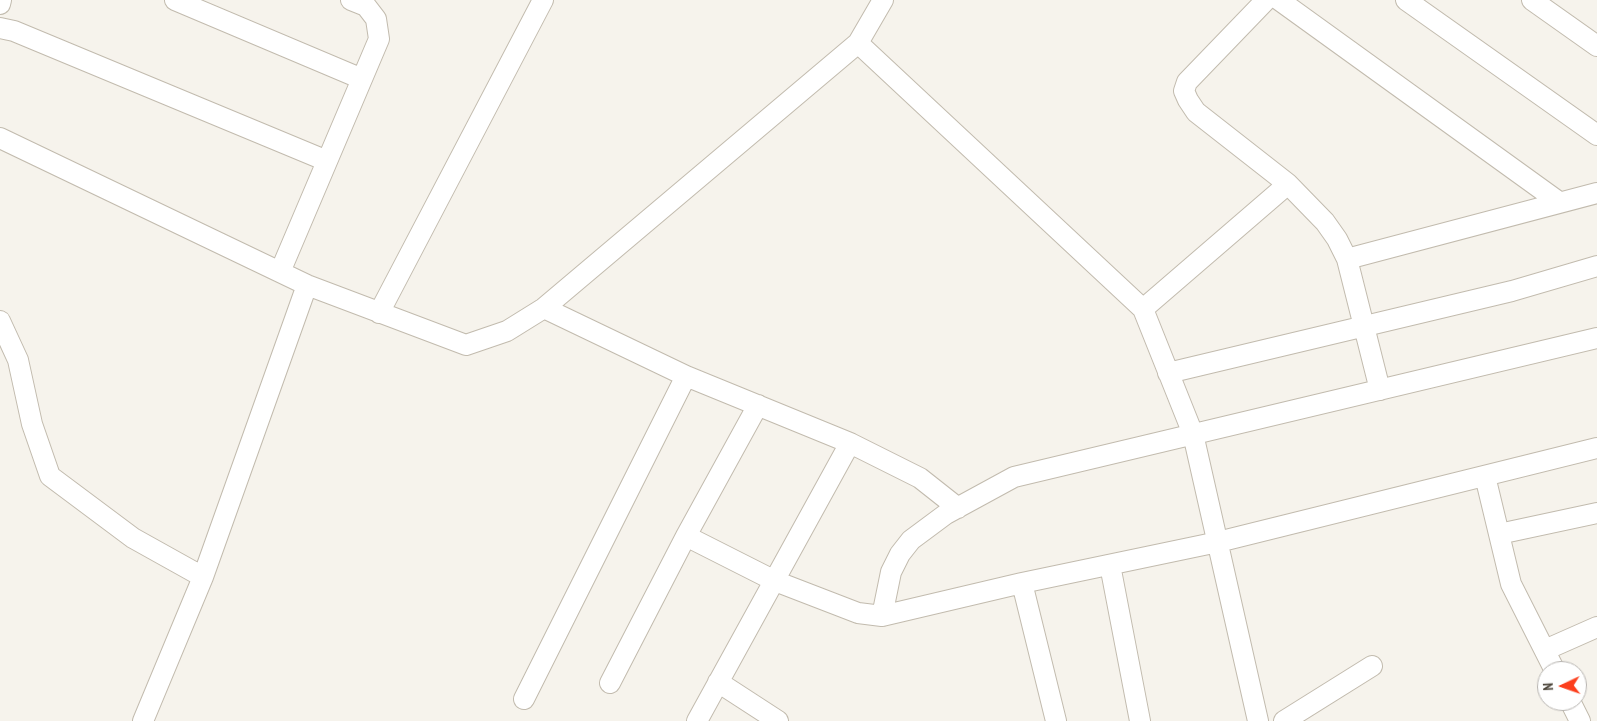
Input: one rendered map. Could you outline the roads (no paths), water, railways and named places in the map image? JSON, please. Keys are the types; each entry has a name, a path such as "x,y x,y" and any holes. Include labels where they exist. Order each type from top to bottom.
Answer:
{"street":[{"path":"0,4 1,0"},
{"path":"175,0 362,79"},
{"path":"280,272 380,39 376,19 366,6 351,0"},
{"path":"379,313 543,0"},
{"path":"0,138 307,285 466,345 507,331 544,308 858,43 883,0"},
{"path":"1266,0 1187,82 1184,91 1196,112 1288,184 1325,222 1337,239 1347,259 1380,390"},
{"path":"1279,0 1559,202"},
{"path":"1406,0 1597,135"},
{"path":"1532,0 1597,46"},
{"path":"0,28 24,34 327,161"},
{"path":"858,43 1143,309 1193,434 1258,721"},
{"path":"1143,309 1288,184"},
{"path":"1347,259 1597,193"},
{"path":"1168,373 1512,290 1597,266"},
{"path":"143,721 203,577 307,285"},
{"path":"544,308 686,376 850,443 920,478 958,508"},
{"path":"0,321 18,360 32,424 50,476 133,538 203,577"},
{"path":"882,616 891,572 900,554 911,540 946,514 1014,477 1597,338"},
{"path":"524,699 686,376"},
{"path":"610,683 686,536 758,405"},
{"path":"697,721 850,443"},
{"path":"686,536 775,581 858,613 882,616 1022,583 1218,542 1597,448"},
{"path":"1485,476 1511,584 1550,661"},
{"path":"1499,534 1597,513"},
{"path":"1110,564 1140,721"},
{"path":"1022,583 1056,721"},
{"path":"1545,650 1597,627"},
{"path":"1284,721 1372,666"},
{"path":"718,682 778,721"}]}
